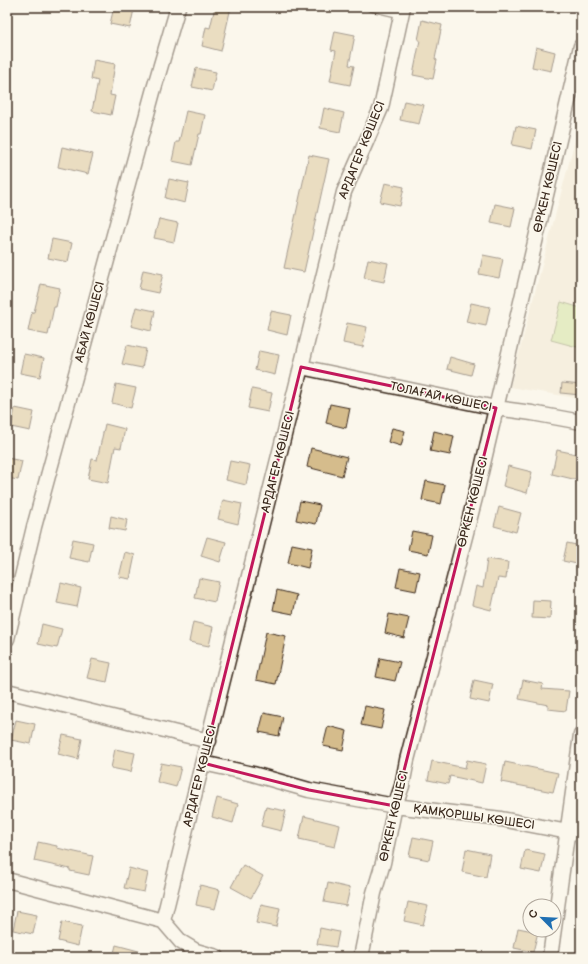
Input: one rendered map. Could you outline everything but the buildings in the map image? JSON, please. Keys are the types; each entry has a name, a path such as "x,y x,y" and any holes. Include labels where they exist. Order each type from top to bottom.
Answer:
{"street":[{"name":"АБАЙ КӨШЕСІ","path":"7,639 34,527 153,92 178,7"},
{"name":"АРДАГЕР КӨШЕСІ","path":"163,921 209,741 344,192 381,108 402,11"},
{"name":"ӨРКЕН КӨШЕСІ","path":"361,957 374,893 395,806 402,786 407,760 475,498 496,408 576,91 581,46"},
{"name":"ТОЛАҒАЙ КӨШЕСІ","path":"301,367 496,408 532,412 581,422"},
{"path":"7,691 209,741"},
{"path":"550,957 575,833 581,735"},
{"name":"ҚАМҚОРШЫ КӨШЕСІ","path":"203,763 253,774 309,790 395,806 501,819 575,833"},
{"path":"7,880 163,921 181,942 196,951 217,957"}],"lane":[{"path":"371,7 402,11"}],"highlighted area":[{"path":"301,367 496,408 395,806 309,790 203,763"}],"shaded area":[{"path":"581,117 581,399 510,387"}],"green space":[{"path":"561,302 581,308 581,348 551,340"}]}
